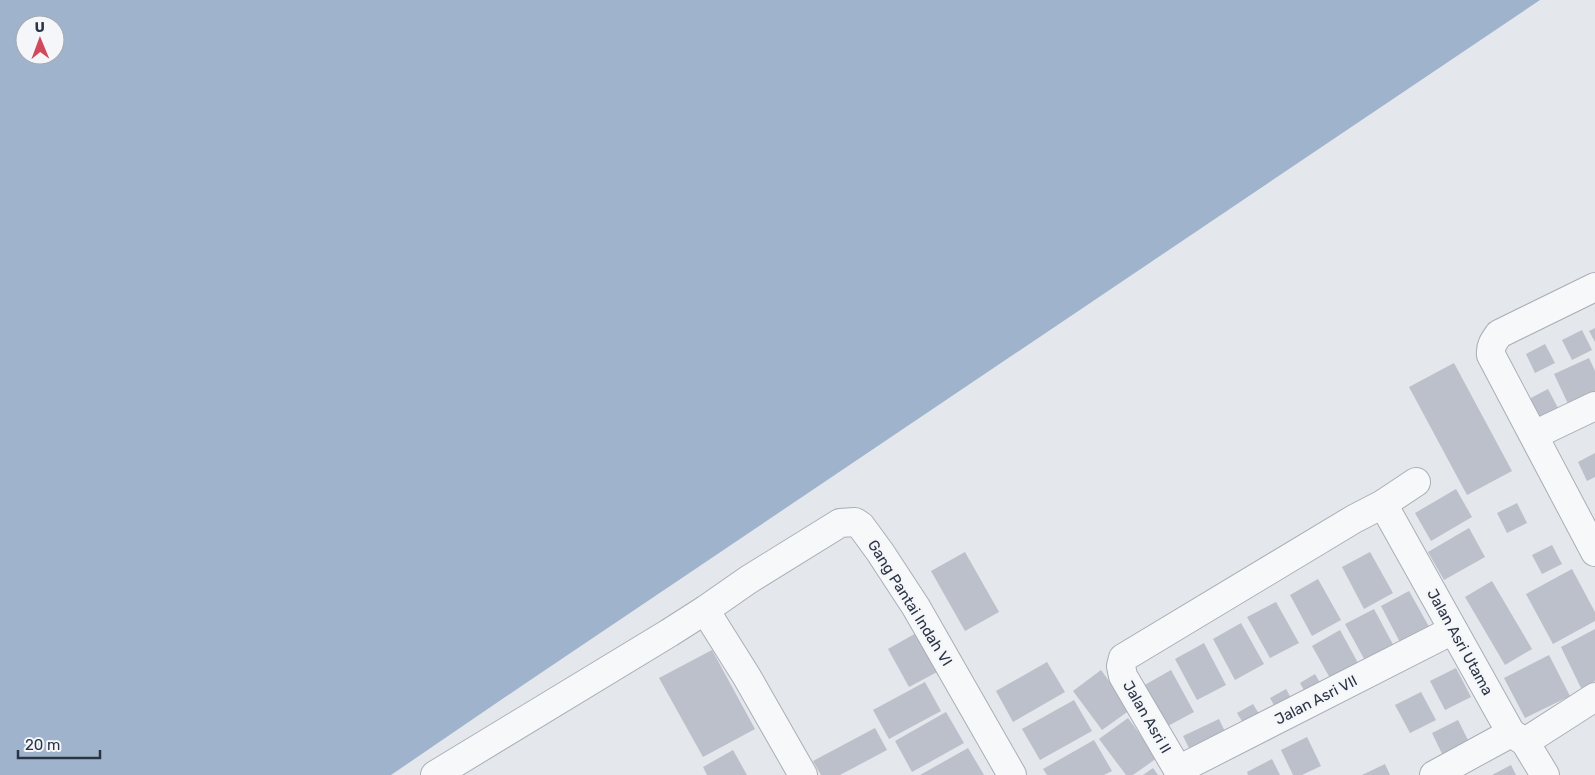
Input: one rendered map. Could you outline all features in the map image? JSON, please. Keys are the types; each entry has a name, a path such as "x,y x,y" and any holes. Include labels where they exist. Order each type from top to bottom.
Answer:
{"street":[{"path":"1592,540 1491,355 1492,343 1499,334 1595,287"},
{"path":"1534,435 1595,406"},
{"path":"1382,504 1416,482"},
{"name":"Jalan Asri Utama","path":"1382,504 1453,630 1518,737 1545,775"},
{"name":"Jalan Asri II","path":"1180,773 1123,676 1121,666 1123,658 1345,524 1382,504"},
{"name":"Gang Pantai Indah VI","path":"435,775 705,610 748,580 840,524 855,522 861,526 880,552 916,607 1012,775"},
{"path":"705,610 747,677 802,775"},
{"name":"Jalan Asri VII","path":"1180,773 1453,630"},
{"path":"1434,775 1518,737 1595,696"}],"water":[{"path":"0,0 1540,0 523,685 391,775 0,775"}],"building":[{"path":"1595,328 1595,342 1589,331"},
{"path":"1582,330 1592,350 1572,360 1562,340"},
{"path":"1545,344 1555,363 1535,373 1526,354"},
{"path":"1589,358 1595,371 1595,394 1569,406 1554,374"},
{"path":"1454,363 1512,471 1467,495 1409,387"},
{"path":"1548,389 1558,408 1538,418 1529,399"},
{"path":"1595,453 1595,477 1587,481 1578,462"},
{"path":"1456,489 1472,517 1431,541 1415,513"},
{"path":"1517,503 1527,523 1507,533 1497,513"},
{"path":"1469,528 1485,557 1444,580 1428,552"},
{"path":"1552,545 1562,564 1542,574 1532,555"},
{"path":"965,552 999,612 965,631 931,571"},
{"path":"1370,552 1393,593 1364,609 1342,567"},
{"path":"1572,569 1595,612 1595,621 1553,644 1526,594"},
{"path":"1318,579 1341,620 1312,636 1290,595"},
{"path":"1492,581 1532,649 1505,665 1465,597"},
{"path":"1409,591 1432,632 1403,648 1381,606"},
{"path":"1276,602 1299,643 1270,658 1247,617"},
{"path":"1374,609 1396,650 1368,666 1345,624"},
{"path":"1241,623 1264,664 1235,680 1213,639"},
{"path":"1595,629 1595,681 1581,688 1561,647"},
{"path":"1340,630 1363,672 1335,687 1312,646"},
{"path":"918,632 939,671 909,687 888,649"},
{"path":"1204,643 1226,685 1197,700 1175,659"},
{"path":"712,650 755,729 703,757 659,678"},
{"path":"1549,655 1570,696 1525,718 1504,678"},
{"path":"1047,662 1065,692 1013,722 996,691"},
{"path":"1456,668 1471,697 1445,710 1430,681"},
{"path":"1101,670 1130,710 1102,730 1073,691"},
{"path":"1171,670 1194,712 1166,727 1143,686"},
{"path":"1315,674 1326,693 1310,701 1300,683"},
{"path":"925,682 941,711 889,739 873,710"},
{"path":"1286,689 1296,707 1280,716 1270,698"},
{"path":"1421,692 1436,720 1410,733 1395,705"},
{"path":"1074,700 1092,731 1040,760 1022,729"},
{"path":"1253,704 1264,722 1248,731 1237,713"},
{"path":"946,712 964,743 912,772 895,741"},
{"path":"1128,718 1157,758 1133,775 1126,775 1099,739"},
{"path":"1219,719 1229,740 1193,756 1183,736"},
{"path":"1458,720 1472,748 1446,762 1432,733"},
{"path":"875,728 887,750 840,775 821,775 813,761"},
{"path":"1307,737 1321,766 1302,775 1293,775 1281,750"},
{"path":"1094,740 1112,771 1104,775 1047,775 1043,769"},
{"path":"968,748 984,775 920,775"},
{"path":"733,750 747,775 707,775 703,767"},
{"path":"1272,759 1280,775 1248,775 1247,772"},
{"path":"1385,764 1390,775 1362,775"},
{"path":"1511,765 1516,775 1492,775"},
{"path":"1153,768 1158,775 1143,775"}]}
